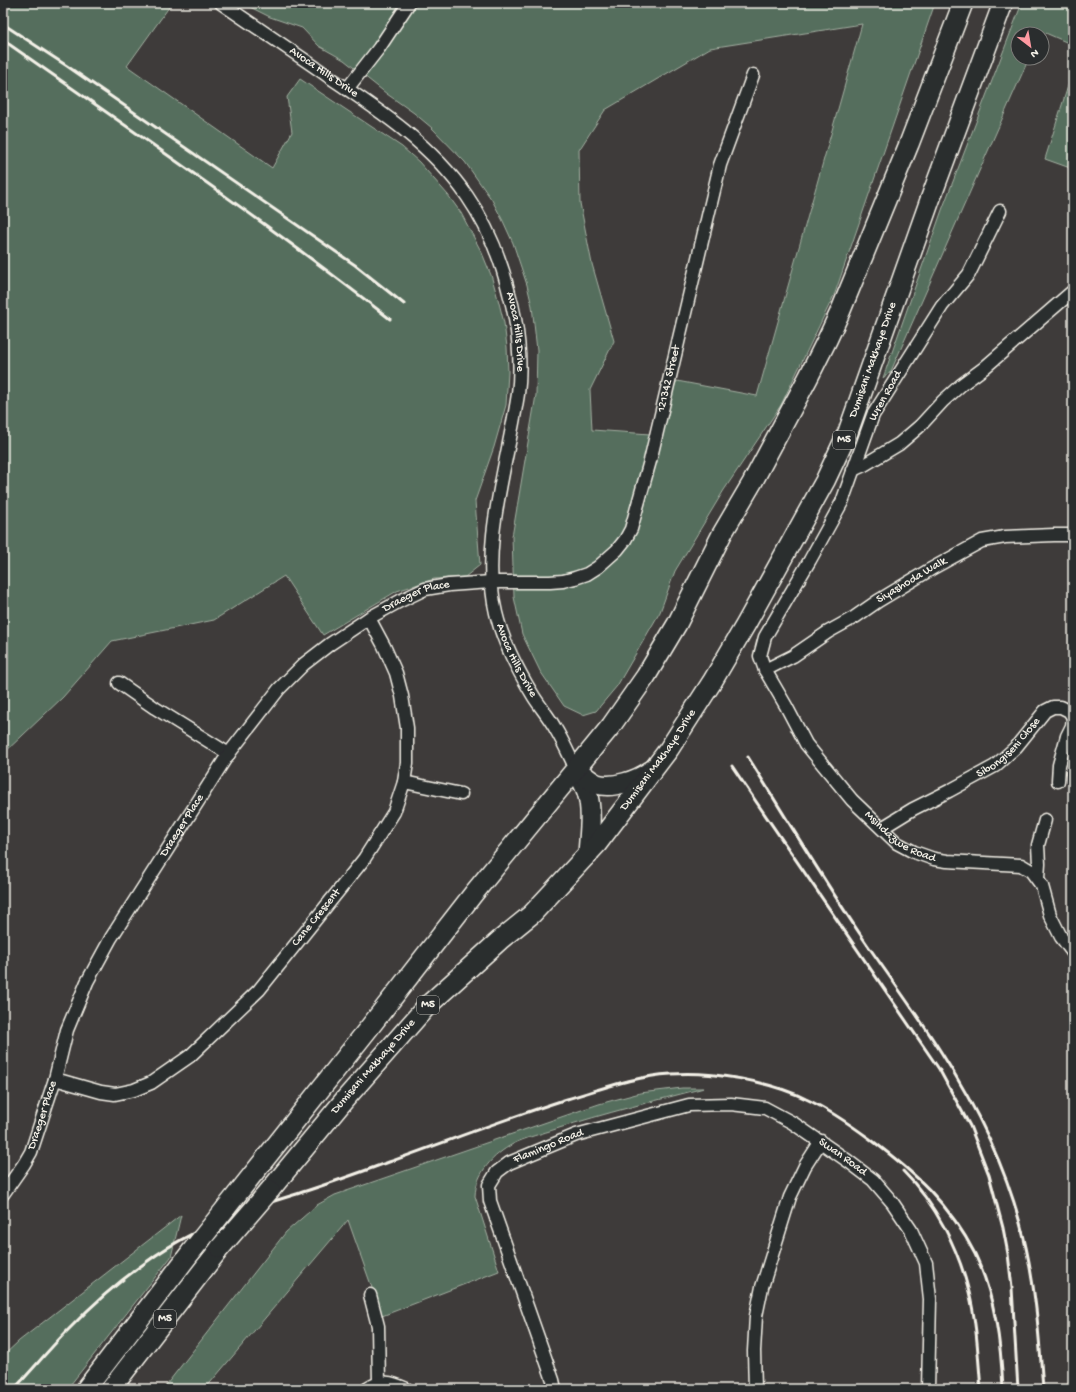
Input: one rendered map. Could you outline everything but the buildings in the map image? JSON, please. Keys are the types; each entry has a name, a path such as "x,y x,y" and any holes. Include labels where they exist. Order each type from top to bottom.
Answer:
{"main road":[{"name":"M5","path":"86,1389 191,1252 474,893 611,726 646,676 677,624 722,534 752,483 808,378 841,310 909,144 963,3"},
{"name":"Dumisani Makhaye Drive","path":"111,1389 220,1248 346,1098 426,1007 495,944 532,914 588,855 655,768 681,731 746,624 825,481 848,432 930,200 1003,3"},
{"path":"576,769 598,784 614,785 635,780 644,776 655,768"},
{"path":"576,769 587,792 589,801 588,855"}],"street":[{"name":"Avoca Hills Drive","path":"221,3 398,125 436,158 467,196 490,236 504,271 515,313 519,352 518,390 497,508 493,545 491,582 496,614 504,640 518,670 554,727 576,769"},
{"path":"347,89 379,48 409,3"},
{"name":"121342 Street","path":"491,582 563,581 587,574 618,550 631,529 650,461 720,165 753,76"},
{"name":"Wren Road","path":"760,656 765,637 842,502 873,415 942,306 969,274 1000,211"},
{"path":"854,470 899,444 920,426 943,401 984,368 1073,291"},
{"name":"Siyashoda Walk","path":"765,670 793,656 878,601 931,569 982,541 1005,537 1054,534 1073,535"},
{"name":"Draeger Place","path":"3,1194 31,1152 55,1079 67,1030 87,982 111,938 229,754 279,689 304,664 330,644 369,618 400,600 425,589 449,585 491,582"},
{"name":"Cane Crescent","path":"55,1079 101,1092 116,1094 134,1090 151,1083 190,1056 259,990 359,865 394,812 404,782 407,763 407,728 402,696 396,673 369,618"},
{"name":"Msindazwe Road","path":"760,656 765,670 806,744 852,800 897,843 914,852 934,859 1021,865 1031,871 1038,878"},
{"path":"119,683 155,708 229,754"},
{"name":"Sibongiseni Close","path":"882,828 913,809 995,766 1016,747 1045,711 1053,707 1061,707 1069,711 1073,717 1072,726 1059,765 1058,781"},
{"path":"404,782 461,794"},
{"path":"1045,820 1038,845 1038,878 1042,886 1050,914 1061,937 1073,953"},
{"name":"Flamingo Road","path":"555,1389 490,1201 489,1185 497,1172 509,1162 576,1135 689,1105 731,1104 765,1108 793,1123 821,1141"},
{"name":"Swan Road","path":"755,1389 754,1351 756,1316 762,1287 790,1197 805,1166 821,1141 873,1180 892,1202 911,1230 926,1263 930,1299 928,1389"},
{"path":"370,1295 378,1326 378,1383"},
{"path":"367,1389 378,1383 397,1384 407,1389"}],"green space":[{"path":"3,3 172,3 127,66 272,168 292,132 287,97 300,79 402,147 419,162 448,195 461,213 482,253 491,275 504,323 508,372 506,405 494,447 475,501 480,565 465,577 434,579 397,591 323,635 284,576 214,620 112,641 63,697 3,754"},
{"path":"242,3 935,3 835,293 781,405 724,490 675,571 660,612 617,686 596,711 583,715 564,706 540,671 522,634 514,597 512,537 536,395 537,350 532,306 527,285 513,243 503,221 492,200 465,162 432,128 344,60 319,46 302,28 270,17","holes":["862,24 757,396 677,381 650,434 592,430 590,390 614,341 592,264 580,203 579,150 605,110 710,48"]},
{"path":"1022,3 1073,3 1073,45 1050,35 1050,26 1013,26"},
{"path":"1010,34 1010,66 1025,66 891,371 883,378 942,210"},
{"path":"1073,70 1073,169 1045,159"},
{"path":"682,1088 704,1088 611,1112 528,1138 506,1148 492,1159 482,1172 476,1188 475,1196 499,1271 382,1316 348,1220 205,1389 163,1389 286,1232 317,1205 335,1195 599,1104 640,1093"},
{"path":"181,1215 171,1257 67,1389 3,1389 3,1356 19,1341"}],"railway":[{"path":"3,24 67,66 355,265 404,304"},
{"path":"3,40 150,142 295,247 390,319"},
{"path":"748,757 817,868 870,949 922,1022 954,1072 987,1135 1006,1178 1025,1243 1036,1305 1043,1389"},
{"path":"732,766 939,1069 970,1126 989,1175 1003,1228 1008,1254 1012,1288 1018,1389"},
{"path":"14,1389 78,1320 115,1286 157,1254 210,1225 265,1204 337,1181 567,1099 644,1077 687,1073 722,1076 758,1082 806,1099 831,1112 870,1139 930,1190 965,1236 975,1254 988,1286 999,1337 1003,1389"},
{"path":"903,1171 926,1198 935,1212 959,1259 969,1292 974,1316 981,1389"}]}
